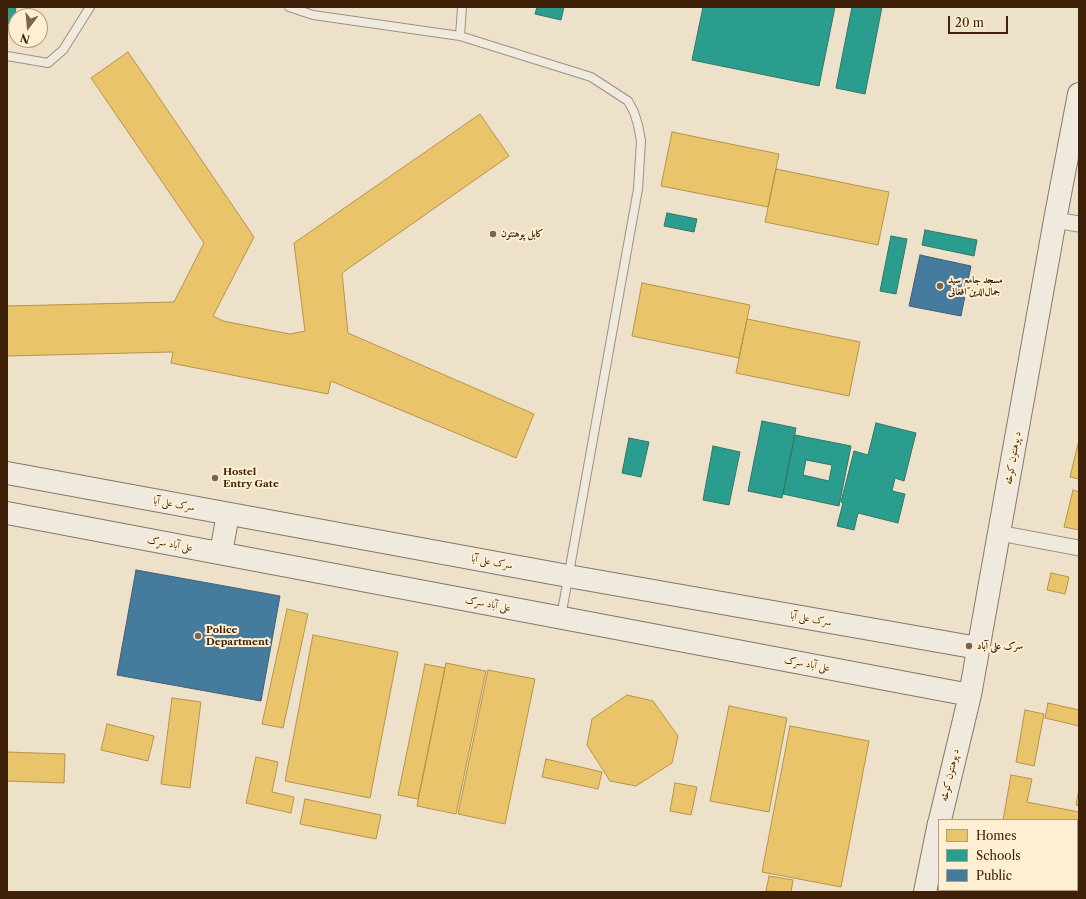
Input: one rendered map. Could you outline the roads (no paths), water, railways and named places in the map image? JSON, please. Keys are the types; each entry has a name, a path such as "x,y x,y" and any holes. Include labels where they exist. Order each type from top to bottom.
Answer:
{"street":[{"name":"د پوهنتون کوڅه","path":"941,819 970,695 1079,94"},
{"path":"1055,220 1079,224"},
{"name":"سرک علی آبا","path":"7,473 568,576 978,648"},
{"name":"علی آباد سړک","path":"7,513 970,695"},
{"path":"220,553 228,514"},
{"path":"999,533 1079,548"},
{"name":"د پوهنتون کوڅه","path":"925,892 938,830"}],"lane":[{"path":"7,56 48,63 63,50 90,7"},
{"path":"290,7 312,15 460,36 591,77 628,101 634,112 641,141 638,189 561,617"},
{"path":"460,36 462,7"}],"place":[{"name":"کابل پوهنتون","path":"493,234"},
{"name":"مسجد جامع سید جمال‌الدین افغانی","path":"940,286"},
{"name":"Hostel Entry Gate","path":"215,478"},
{"name":"Police Department","path":"198,636"},
{"name":"سرک علی آباد","path":"969,646"}]}
